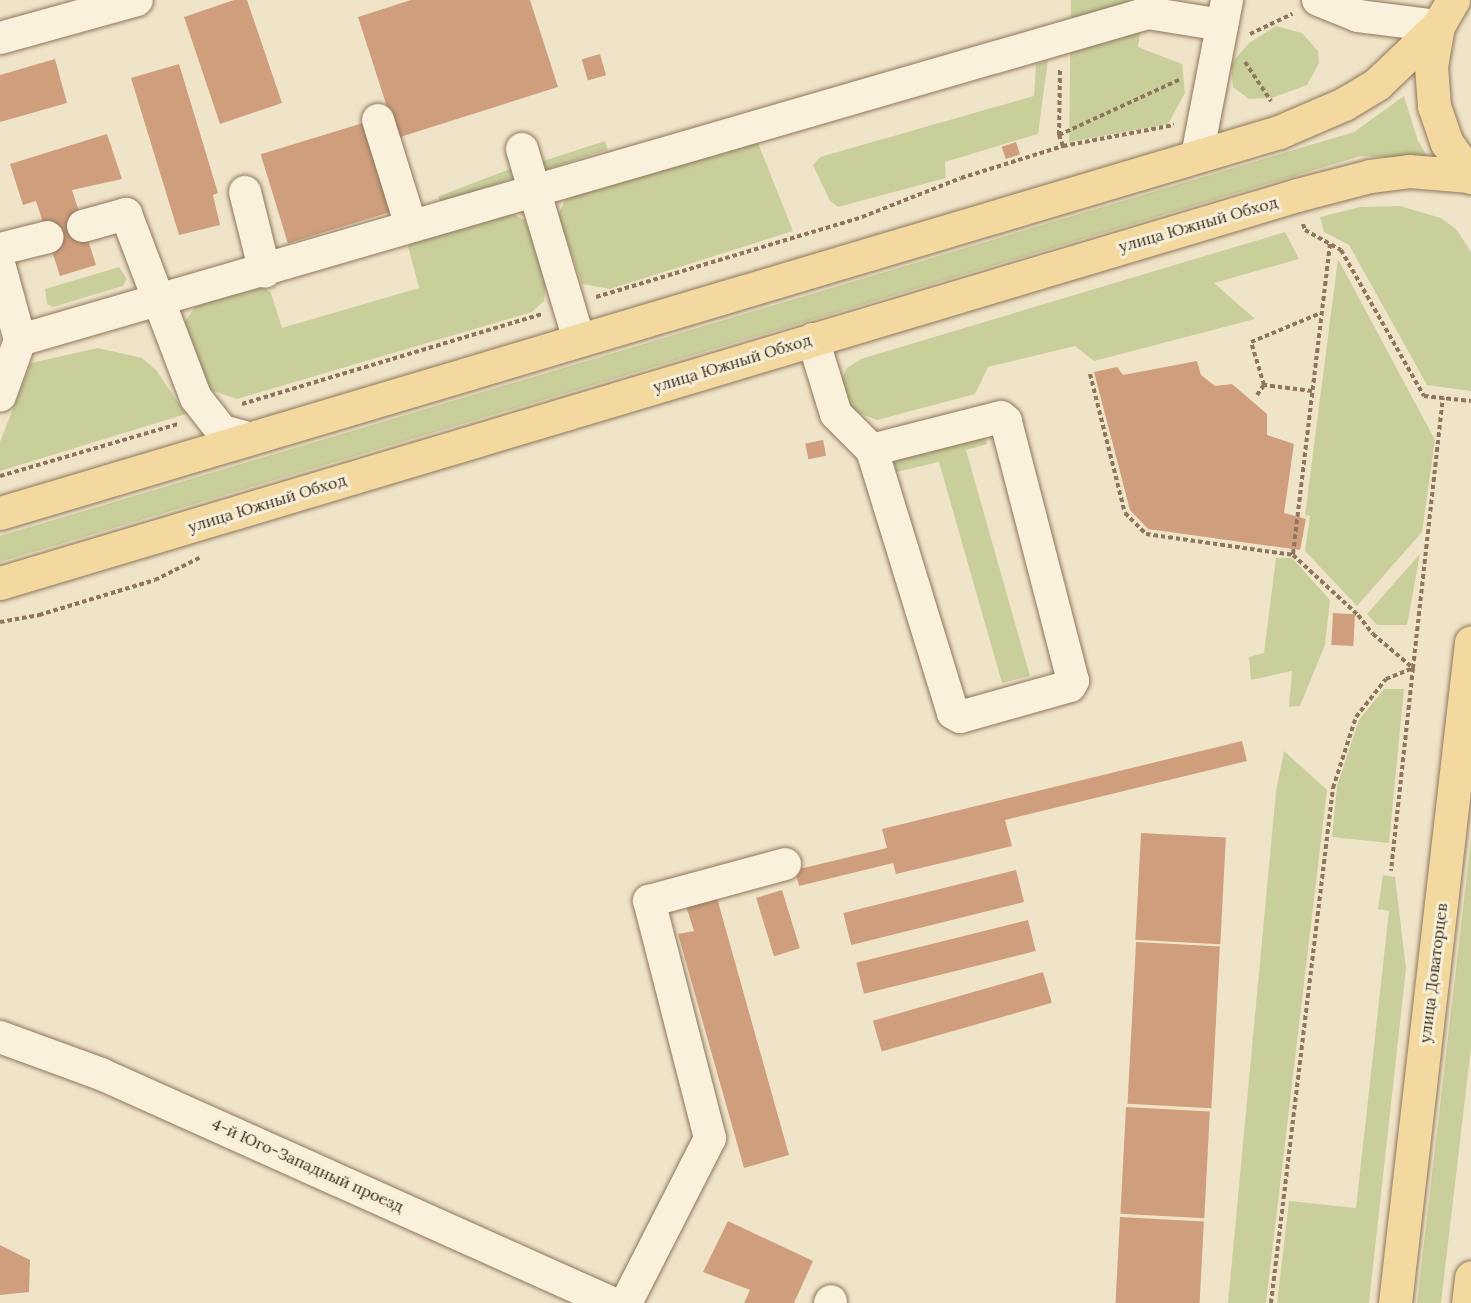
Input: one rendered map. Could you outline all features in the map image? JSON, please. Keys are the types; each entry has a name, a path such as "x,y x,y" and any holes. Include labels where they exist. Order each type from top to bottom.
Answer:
{"main road":[{"path":"0,513 1279,132 1344,104 1377,84 1446,13"},
{"path":"1446,13 1431,66 1434,105 1447,143 1470,177"},
{"name":"улица Южный Обход","path":"0,584 1072,260 1370,176 1409,171 1470,177"},
{"name":"улица Доваторцев","path":"1395,1303 1471,642"},
{"path":"1468,1303 1471,1277"}],"lane":[{"path":"0,38 136,0"},
{"path":"1318,0 1358,16 1446,13"},
{"path":"20,340 265,272 411,226 1148,13 1225,12 1197,156"},
{"path":"378,120 411,226"},
{"path":"522,149 579,340"},
{"path":"245,192 265,272"},
{"path":"83,226 126,214 158,301 206,416 222,431 251,439"},
{"path":"0,249 48,237"},
{"path":"0,267 20,340 0,396"},
{"path":"813,339 836,414 872,450 953,713 960,717 1070,686 1073,681 1006,421 1001,417 872,450"},
{"path":"626,1303 710,1138 650,901 784,864"},
{"name":"4-й Юго-Западный проезд","path":"0,1037 101,1074 612,1303"}],"path":[{"path":"1241,57 1271,101"},
{"path":"1293,555 1330,244"},
{"path":"1264,386 1251,342 1322,312"},
{"path":"1090,374 1125,513 1146,534 1293,555 1358,615 1373,634 1413,668"},
{"path":"1264,386 1312,391"},
{"path":"1257,395 1264,386"},
{"path":"1392,871 1443,398"},
{"path":"1271,1303 1333,788 1356,717 1386,679 1413,668"}],"green space":[{"path":"1071,0 1145,0 1138,47 1182,64 1185,93 1168,124 1069,142"},
{"path":"1276,26 1302,33 1318,51 1319,63 1307,85 1272,98 1249,99 1233,87 1231,64 1249,43"},
{"path":"1048,60 1038,134 945,162 946,178 838,207 830,201 813,165 820,157 1034,96 1036,64"},
{"path":"1404,96 1418,141 1429,159 1361,156 0,562 0,536 1354,132"},
{"path":"756,138 793,231 610,289 582,284 558,215 566,198"},
{"path":"605,141 608,150 543,171 540,162"},
{"path":"510,169 513,177 441,205 438,197"},
{"path":"1400,206 1441,218 1456,229 1471,252 1471,391 1427,385 1349,245 1324,232 1320,217 1360,207"},
{"path":"510,213 525,220 546,284 544,301 532,312 237,399 213,391 199,379 181,327 196,306 263,287 271,293 282,328 419,288 408,246 416,239"},
{"path":"1285,232 1299,259 1214,283 1255,319 1094,361 1075,346 988,367 975,394 877,420 854,411 844,395 842,378 847,368 861,359"},
{"path":"1338,259 1435,440 1422,532 1357,606 1305,551 1310,516 1305,515"},
{"path":"119,267 127,279 123,286 53,307 47,304 45,289"},
{"path":"98,348 142,358 156,370 186,414 0,471 0,442 31,363"},
{"path":"984,436 987,444 966,450 1030,676 1002,683 939,462 896,472 894,462 903,451"},
{"path":"1420,554 1407,625 1377,625 1367,614"},
{"path":"1276,558 1292,558 1330,600 1325,645 1300,706 1289,707 1292,671 1251,680 1249,657 1264,653"},
{"path":"1384,689 1404,689 1389,843 1332,837 1337,786 1359,720"},
{"path":"1284,751 1327,790 1266,1303 1228,1303 1276,791"},
{"path":"1471,840 1471,1048 1441,1303 1417,1303"},
{"path":"1383,875 1395,877 1406,968 1369,1303 1277,1303 1289,1201 1356,1208 1389,911 1378,909"}],"building":[{"path":"234,0 247,0 282,103 220,124 184,17"},
{"path":"411,0 530,0 558,87 397,138 358,17"},
{"path":"600,54 606,75 588,80 582,59"},
{"path":"55,59 67,103 0,122 0,75"},
{"path":"179,64 218,193 213,195 220,225 179,235 131,78"},
{"path":"363,123 390,212 288,243 261,154"},
{"path":"107,134 122,179 72,190 96,265 60,276 36,201 23,205 10,164"},
{"path":"1016,142 1020,154 1006,159 1002,147"},
{"path":"1197,361 1201,375 1215,386 1232,384 1267,414 1267,435 1294,444 1284,513 1306,519 1300,550 1148,529 1130,510 1094,372 1117,367 1123,375"},
{"path":"823,440 826,456 808,459 805,443"},
{"path":"1333,613 1355,614 1353,646 1331,645"},
{"path":"1242,741 1247,761 1005,820 1012,846 896,874 893,863 799,886 795,870 887,848 882,829"},
{"path":"1141,833 1226,837 1220,944 1135,940"},
{"path":"1016,870 1024,902 851,945 843,913"},
{"path":"782,890 800,948 774,956 756,898"},
{"path":"717,898 789,1155 744,1168 678,934 694,931 686,906"},
{"path":"1028,920 1036,951 864,994 856,963"},
{"path":"1136,942 1220,946 1211,1108 1128,1104"},
{"path":"1043,972 1052,1003 882,1052 873,1021"},
{"path":"1126,1107 1210,1111 1204,1218 1120,1214"},
{"path":"1120,1217 1204,1221 1200,1303 1115,1303"},
{"path":"728,1221 813,1261 794,1303 744,1303 750,1290 703,1272"},
{"path":"0,1245 30,1260 29,1292 0,1295"}]}
